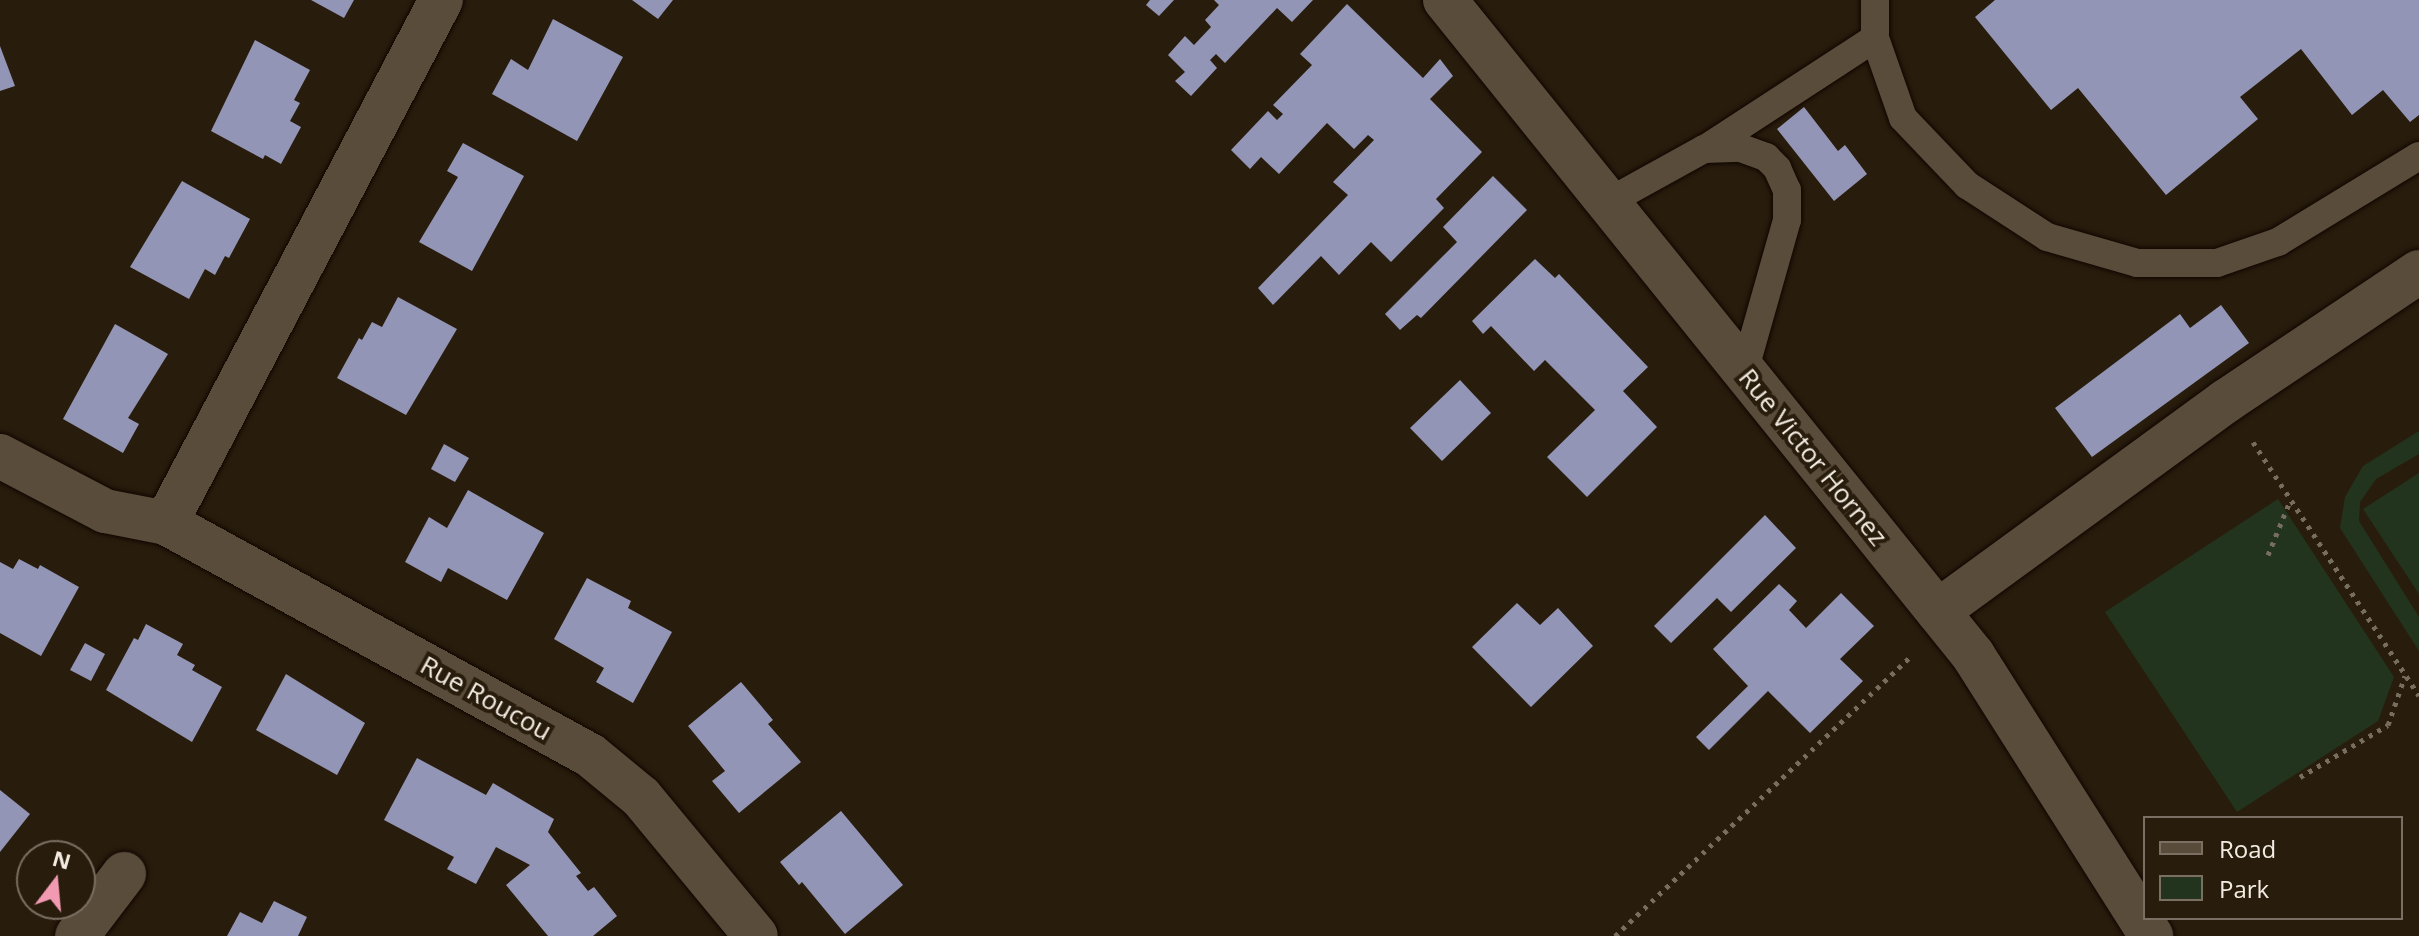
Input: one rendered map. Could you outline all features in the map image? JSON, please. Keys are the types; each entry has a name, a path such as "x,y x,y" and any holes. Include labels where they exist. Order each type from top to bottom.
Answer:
{"street":[{"path":"166,523 441,0"},
{"name":"Rue Victor Hornez","path":"1445,0 1938,611 2009,706 2151,936"},
{"path":"1938,611 2226,401 2419,272"},
{"name":"Rue Roucou","path":"0,456 105,511 166,523 599,761 641,797 756,936"},
{"path":"77,936 124,874"}],"lane":[{"path":"1875,0 1875,38 1903,118 1967,185 2047,237 2137,263 2217,263 2278,242 2419,156"},
{"path":"1608,202 1704,149 1875,38"},
{"path":"1704,149 1741,148 1766,157 1777,168 1787,190 1783,244 1744,372"}],"path":[{"path":"2226,401 2419,696"},
{"path":"2268,555 2291,500"},
{"path":"1615,936 1927,642 1938,611"},
{"path":"2300,777 2388,725 2405,675"}],"green space":[{"path":"2419,431 2419,454 2376,479 2360,502 2359,521 2419,617 2419,651 2340,528 2345,497 2363,466"},
{"path":"2419,473 2419,594 2363,509"},
{"path":"2278,499 2394,677 2378,721 2237,812 2105,612"}],"building":[{"path":"311,0 354,0 344,18"},
{"path":"632,0 673,0 658,19"},
{"path":"1150,0 1174,0 1159,16 1146,5"},
{"path":"1214,0 1313,0 1292,22 1277,8 1225,63 1216,54 1210,60 1217,68 1191,96 1175,81 1185,72 1168,55 1185,36 1194,45 1211,27 1205,20 1219,5"},
{"path":"1995,0 2419,0 2419,115 2410,122 2383,90 2352,115 2301,49 2240,97 2258,119 2166,195 2078,88 2051,110 1975,17"},
{"path":"1347,4 1423,78 1440,59 1453,76 1430,99 1482,152 1436,199 1444,208 1391,262 1371,242 1339,275 1321,256 1273,305 1258,288 1348,195 1333,182 1374,140 1368,135 1354,149 1327,123 1279,174 1261,157 1250,169 1231,150 1268,111 1277,120 1283,114 1273,105 1312,65 1300,54"},
{"path":"553,19 623,57 577,141 492,94 511,59 528,70"},
{"path":"255,40 310,70 294,100 300,103 290,121 301,127 281,164 265,155 263,159 211,131"},
{"path":"0,46 15,86 0,91"},
{"path":"1804,107 1838,151 1845,145 1867,174 1834,201 1777,129"},
{"path":"463,143 524,176 472,271 419,242 458,177 447,171"},
{"path":"1493,176 1527,210 1421,318 1417,315 1400,330 1385,314 1457,242 1443,227"},
{"path":"182,181 250,219 229,258 225,256 215,275 205,269 189,299 130,267"},
{"path":"1535,259 1555,278 1559,274 1648,367 1623,391 1657,427 1587,497 1547,457 1595,410 1545,360 1534,371 1491,326 1483,334 1472,321"},
{"path":"398,297 457,329 406,415 337,378 359,338 362,340 372,322 382,327"},
{"path":"2221,305 2249,343 2092,457 2055,408 2180,314 2190,328"},
{"path":"115,324 168,354 128,418 139,424 123,453 63,419"},
{"path":"1460,380 1491,413 1442,461 1410,428"},
{"path":"444,444 469,458 455,482 431,469"},
{"path":"468,490 544,533 507,600 448,568 441,582 405,562 429,517 447,528"},
{"path":"1765,515 1796,548 1731,612 1717,598 1671,643 1654,626"},
{"path":"19,559 38,569 40,565 79,587 41,656 0,633 0,562 13,569"},
{"path":"587,578 631,601 628,608 672,632 633,703 596,682 604,668 554,639"},
{"path":"1779,584 1797,601 1789,610 1806,628 1841,593 1874,626 1840,659 1863,681 1810,733 1768,691 1709,750 1696,737 1748,686 1713,649"},
{"path":"1517,603 1540,625 1558,608 1593,646 1531,707 1472,647"},
{"path":"146,624 183,644 177,655 195,665 192,670 222,687 192,742 106,690 134,638 138,640"},
{"path":"85,643 105,654 91,681 70,670"},
{"path":"286,674 365,723 337,775 256,730"},
{"path":"741,682 773,720 768,724 801,762 739,813 712,781 725,771 688,726"},
{"path":"417,758 486,795 493,783 554,819 548,832 581,873 576,876 588,891 594,887 617,916 593,936 548,936 506,885 530,865 496,847 476,884 447,869 454,857 384,820"},
{"path":"0,790 30,814 0,852"},
{"path":"841,811 903,885 845,934 802,882 799,885 780,862"},
{"path":"274,901 307,917 298,936 227,936 240,912 262,923"}]}
